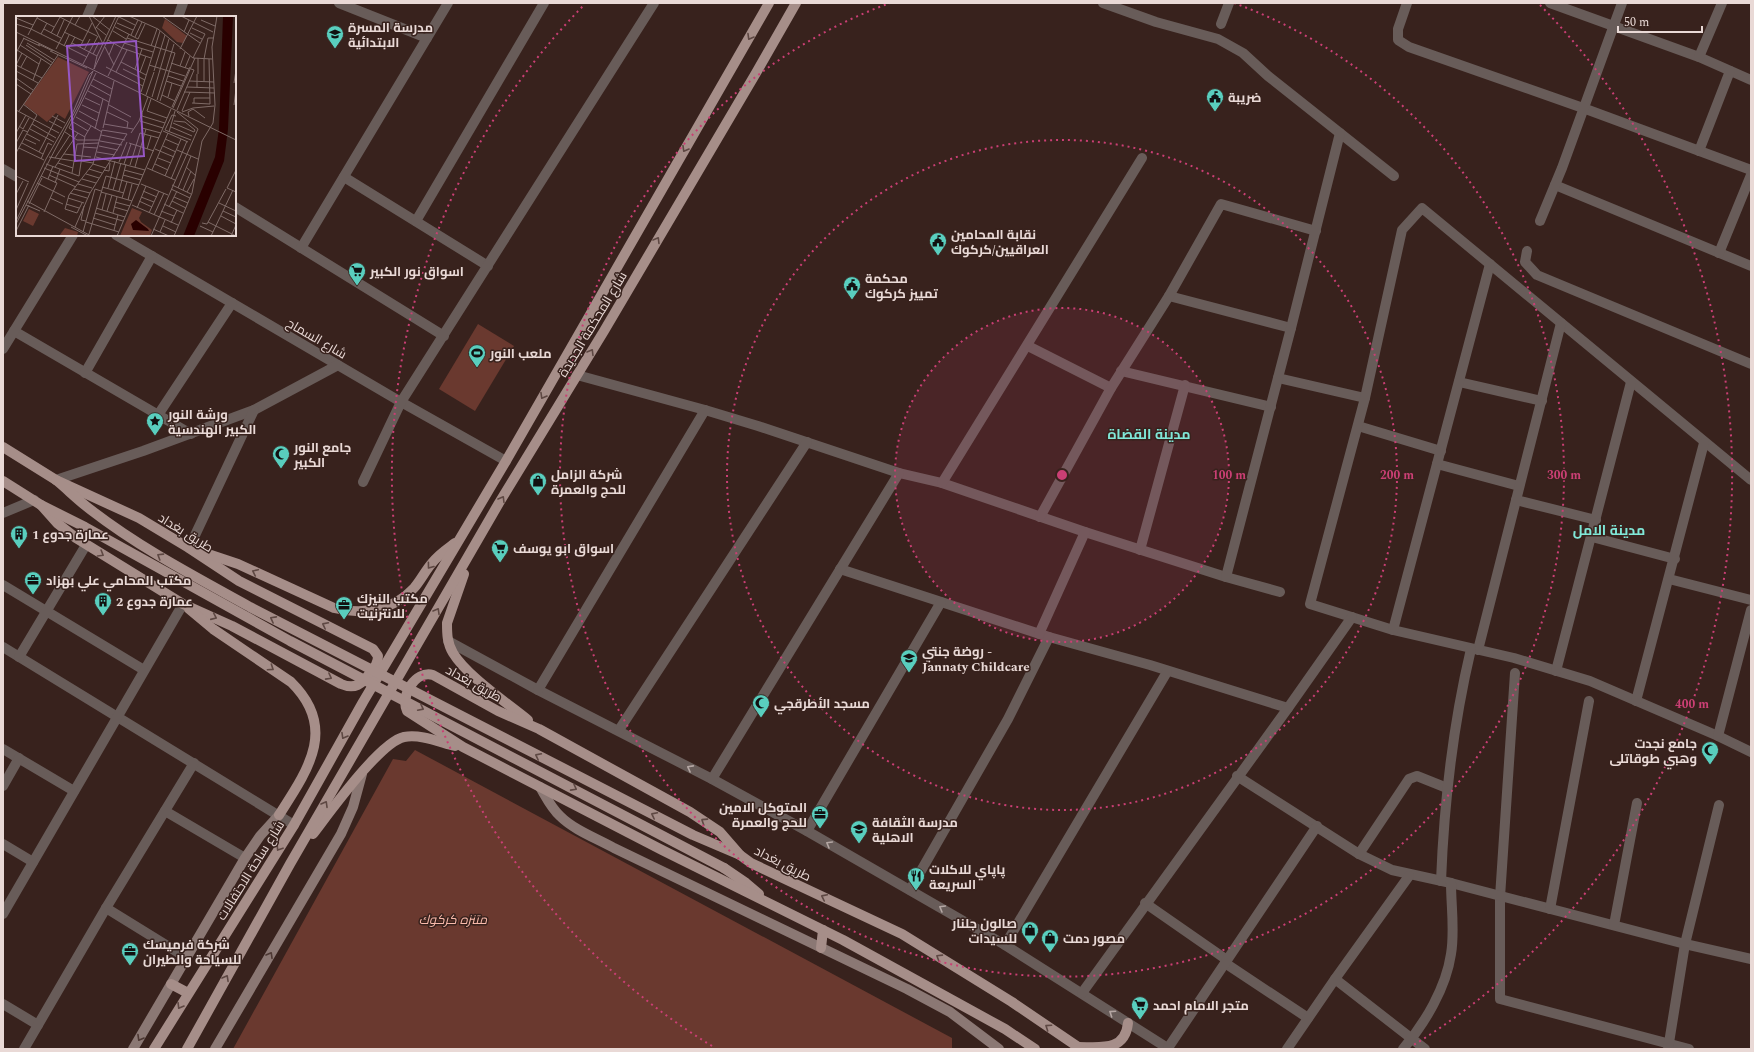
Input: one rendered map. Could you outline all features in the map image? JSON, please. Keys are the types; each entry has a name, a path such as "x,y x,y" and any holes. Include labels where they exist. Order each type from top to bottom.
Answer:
{"main road":[{"name":"شارع المحكمة الجديدة","path":"394,652 770,3"},
{"name":"شارع المحكمة الجديدة","path":"290,864 410,657 752,80 796,3"},
{"name":"طريق بغداد","path":"3,448 56,480 139,518 189,548 239,581 372,649 378,656 378,661 363,683 352,687 347,686 226,623 183,604 86,545 57,523 37,502 3,481"},
{"path":"56,480 91,510 134,540 169,562 244,604 679,828 740,855"},
{"path":"37,502 85,527 290,641 509,754 724,868 746,883 765,901"},
{"path":"189,548 238,564 334,608 348,612 363,612 378,609 403,598 414,588 432,562 459,541"},
{"path":"473,550 448,623 448,641 453,653 466,669 539,729"},
{"path":"134,1049 245,858 260,836 279,815 302,779 314,749 315,733 313,718 309,704 302,693 291,682 213,629 183,604"},
{"name":"شارع ساحة الاحتفالات","path":"154,1049 294,825 363,702 394,652"},
{"name":"طريق بغداد","path":"1035,1049 1005,1029 823,930 463,748 408,711 406,707 406,698 415,680 418,676 423,674 433,675 498,711 539,729 690,812 720,832 740,855 751,863 902,934 1012,1002 1079,1048"},
{"path":"187,1049 290,864 383,750 397,740 405,737 423,738 463,748"},
{"path":"214,1049 341,834 353,807 362,774"},
{"path":"540,787 551,806 571,825 614,848 907,988 950,1012 999,1049"},
{"path":"821,948 823,930"},
{"path":"172,984 188,993"},
{"path":"1079,1048 1100,1047 1117,1044 1123,1040 1127,1033 1128,1024"}],"street":[{"path":"87,16 93,3"},
{"path":"178,16 183,3"},
{"path":"339,3 427,38"},
{"path":"301,248 448,3"},
{"path":"416,221 544,3"},
{"path":"363,482 401,402 654,3"},
{"path":"1103,3 1156,22 1218,39 1243,53 1268,76 1394,176"},
{"path":"1221,24 1229,3"},
{"path":"1407,3 1398,29 1398,40 1409,47 1583,108 1751,170"},
{"path":"1550,3 1699,57 1751,80"},
{"path":"1540,221 1555,185 1622,3"},
{"path":"1699,57 1722,3"},
{"path":"1699,151 1730,71"},
{"path":"1226,577 1340,133"},
{"path":"942,483 1028,346 1142,158"},
{"path":"3,169 16,176"},
{"path":"1719,253 1751,175"},
{"path":"344,176 488,266"},
{"path":"1555,185 1751,266"},
{"path":"1040,517 1111,388 1169,296 1221,204 1316,231"},
{"path":"236,208 444,336"},
{"path":"1751,480 1422,208 1402,230 1365,398 1310,604 1393,630 1474,649 1590,681 1718,736 1751,752"},
{"path":"3,349 72,236"},
{"name":"شارع السماح","path":"118,236 401,402 506,461"},
{"path":"1527,251 1525,262 1537,275 1751,364"},
{"path":"85,373 152,256"},
{"path":"1393,630 1490,264"},
{"path":"1169,296 1291,328"},
{"path":"158,415 232,303"},
{"path":"1441,881 1447,788 1453,741 1474,649 1520,486 1561,323"},
{"path":"14,331 191,434"},
{"path":"1028,346 1111,388"},
{"path":"56,480 191,434 254,410 338,365"},
{"path":"1122,371 1270,407"},
{"path":"577,375 705,410 899,473 942,483 1140,550 1280,592"},
{"path":"1278,378 1365,398"},
{"path":"1459,382 1542,401"},
{"path":"1556,671 1631,382"},
{"path":"1140,550 1186,386"},
{"path":"189,548 254,410"},
{"path":"538,690 705,410"},
{"path":"1358,426 1441,451"},
{"path":"619,730 807,442"},
{"path":"1636,701 1704,442"},
{"path":"1437,464 1520,486"},
{"path":"712,779 899,473"},
{"path":"1516,500 1596,520"},
{"path":"3,513 37,502"},
{"path":"1039,634 1085,532"},
{"path":"1592,537 1674,559"},
{"path":"19,657 86,545"},
{"path":"840,569 1039,634 1288,708"},
{"path":"1669,578 1751,600"},
{"path":"3,585 144,670"},
{"path":"807,831 941,602"},
{"path":"3,914 183,604"},
{"path":"1718,736 1751,610"},
{"path":"1082,993 1145,903 1288,708 1352,617"},
{"path":"910,890 1008,719 1049,637"},
{"path":"448,641 538,690 619,730 712,779 807,831 1005,945 1168,1049 1317,826"},
{"path":"3,647 294,825"},
{"path":"1005,945 1167,672"},
{"path":"1515,673 1500,897 1500,999 1668,1046 1689,1049"},
{"path":"1550,909 1589,701"},
{"path":"3,749 74,791"},
{"path":"3,786 19,758"},
{"path":"24,1049 106,908 194,763"},
{"path":"1238,776 1359,854 1392,870 1409,876 1451,883 1685,944 1751,959"},
{"path":"1359,854 1409,779 1417,776 1447,788"},
{"path":"1614,925 1637,803"},
{"path":"1668,1046 1685,944 1719,805"},
{"path":"165,811 245,858"},
{"path":"3,844 33,862"},
{"path":"1287,1049 1409,876"},
{"path":"1402,1049 1411,1039 1434,1002 1445,978 1451,954 1451,883"},
{"path":"1145,903 1308,1018"},
{"path":"106,908 187,958"},
{"path":"1335,979 1424,1049"},
{"path":"3,1004 38,1025"}],"green space":[{"name":"ملعب النور","path":"478,324 514,346 475,411 439,389"},
{"name":"متنزه كركوك","path":"415,750 952,1038 952,1049 233,1049 393,759 406,761"}],"place":[{"name":"مدرسة المسرة الابتدائية","path":"335,49"},
{"name":"ضريبة","path":"1215,112"},
{"name":"نقابة المحامين العراقيين/كركوك","path":"938,256"},
{"name":"اسواق نور الكبير","path":"357,286"},
{"name":"محكمة تمييز كركوك","path":"852,300"},
{"name":"ملعب النور","path":"477,368"},
{"name":"ورشة النور الكبير الهندسية","path":"155,436"},
{"name":"جامع النور الكبير","path":"281,469"},
{"name":"شركة الزامل للحج والعمرة","path":"538,496"},
{"name":"عمارة جدوع 1","path":"19,549"},
{"name":"اسواق ابو يوسف","path":"500,563"},
{"name":"مكتب المحامي علي بهزاد","path":"33,595"},
{"name":"عمارة جدوع 2","path":"103,616"},
{"name":"مكتب النيزك للانترنيت","path":"344,620"},
{"name":"روضة جنتي - Jannaty Childcare","path":"909,673"},
{"name":"مسجد الأطرقجي","path":"761,718"},
{"name":"جامع نجدت وهبي طوقاتلى","path":"1710,765"},
{"name":"المتوكل الامين للحج والعمرة","path":"820,829"},
{"name":"مدرسة الثقافة الاهلية","path":"859,844"},
{"name":"پاپاي للاكلات السريعة","path":"916,891"},
{"name":"صالون جلنار للسيدات","path":"1030,945"},
{"name":"مصور دمت","path":"1050,953"},
{"name":"شركة فرميسك للسياحة والطيران","path":"130,966"},
{"name":"متجر الامام احمد","path":"1140,1020"}],"district":[{"name":"مدينة القضاة","path":"1149,434"},
{"name":"مدينة الامل","path":"1609,530"}]}
